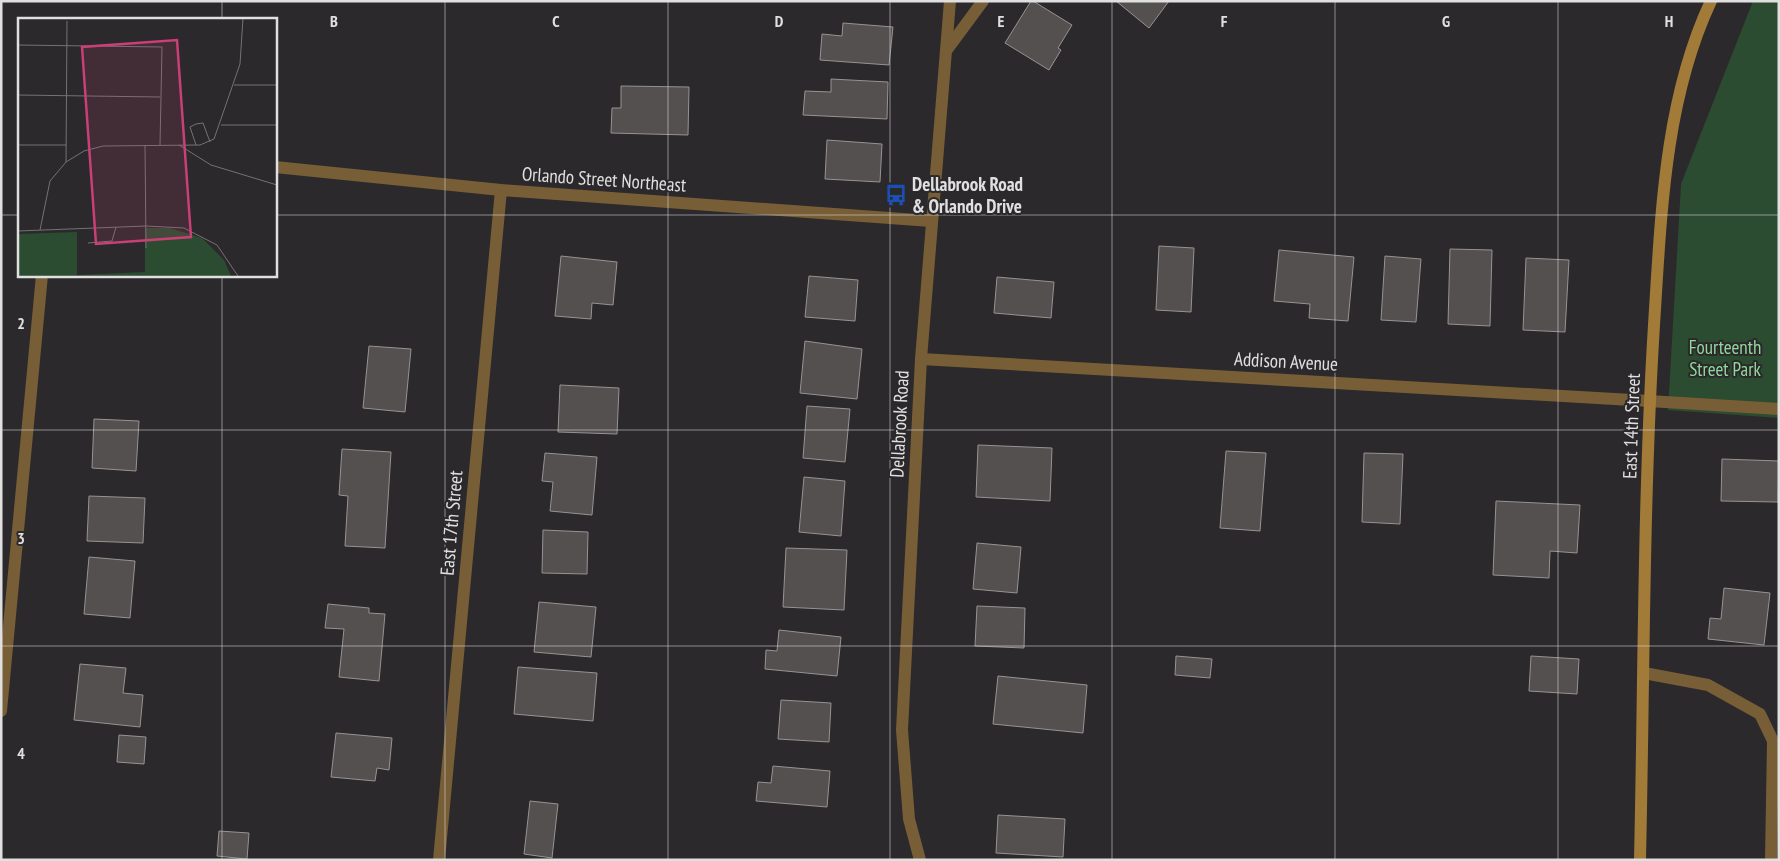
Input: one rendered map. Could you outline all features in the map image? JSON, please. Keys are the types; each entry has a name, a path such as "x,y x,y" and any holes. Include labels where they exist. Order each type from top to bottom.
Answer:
{"main road":[{"name":"East 14th Street","path":"1640,860 1649,400 1664,188 1676,112 1690,57 1711,1"}],"street":[{"name":"Dellabrook Road","path":"920,860 909,819 902,730 921,359 950,1"},
{"path":"946,51 983,1"},
{"name":"Orlando Street Northeast","path":"276,167 501,190 931,221"},
{"name":"East 17th Street","path":"439,860 501,190"},
{"path":"1,711 42,276"},
{"name":"Addison Avenue","path":"921,359 1779,409"},
{"path":"1644,672 1708,685 1760,714 1773,741 1771,860"}],"green space":[{"name":"Fourteenth Street Park","path":"1753,1 1779,1 1779,418 1668,410 1681,184"}],"building":[{"path":"1031,1 1072,25 1058,48 1061,50 1049,70 1005,43"},
{"path":"1116,1 1169,1 1149,28"},
{"path":"843,23 893,27 889,65 820,60 822,34 842,36"},
{"path":"831,79 888,82 887,119 803,115 805,91 831,92"},
{"path":"621,86 689,87 688,135 611,133 612,108 621,108"},
{"path":"827,140 882,144 880,182 825,179"},
{"path":"1159,246 1194,248 1191,312 1156,310"},
{"path":"1450,249 1492,250 1490,326 1448,324"},
{"path":"1279,250 1354,257 1348,321 1309,318 1310,304 1274,301"},
{"path":"561,256 617,262 613,305 592,303 591,319 555,316"},
{"path":"1385,256 1421,259 1416,322 1381,320"},
{"path":"1526,258 1569,260 1565,332 1523,330"},
{"path":"809,276 858,280 855,321 805,317"},
{"path":"997,277 1054,282 1051,318 994,313"},
{"path":"805,341 862,349 857,399 800,393"},
{"path":"369,346 411,349 405,412 363,408"},
{"path":"560,385 619,388 617,434 558,432"},
{"path":"807,406 850,409 845,462 803,458"},
{"path":"94,419 139,421 136,471 92,468"},
{"path":"978,445 1052,448 1050,501 976,497"},
{"path":"342,449 391,452 385,548 345,546 348,496 339,495"},
{"path":"1226,451 1266,453 1260,531 1220,528"},
{"path":"545,453 597,457 592,515 550,511 553,482 542,481"},
{"path":"1364,453 1403,454 1400,524 1362,522"},
{"path":"1722,459 1779,461 1778,502 1721,501"},
{"path":"804,477 845,481 841,536 799,532"},
{"path":"89,496 145,498 143,543 87,541"},
{"path":"1496,501 1580,505 1577,553 1550,551 1549,578 1493,575"},
{"path":"543,530 588,532 587,574 542,573"},
{"path":"977,543 1021,547 1017,593 973,589"},
{"path":"786,548 847,550 844,610 783,607"},
{"path":"89,557 135,561 130,618 84,614"},
{"path":"1724,588 1770,593 1764,645 1708,639 1710,618 1721,619"},
{"path":"539,602 596,607 591,657 534,652"},
{"path":"328,604 369,608 369,613 385,614 379,681 339,677 344,629 325,628"},
{"path":"977,606 1025,608 1024,648 975,646"},
{"path":"779,630 841,637 837,676 765,669 766,650 777,651"},
{"path":"1176,656 1212,659 1210,678 1175,675"},
{"path":"1531,656 1579,659 1577,694 1529,691"},
{"path":"80,664 126,668 123,693 143,695 140,727 74,720"},
{"path":"518,667 597,673 593,721 514,714"},
{"path":"998,676 1087,685 1083,733 993,724"},
{"path":"781,700 831,703 829,742 778,739"},
{"path":"336,733 392,738 389,770 377,768 375,781 331,777"},
{"path":"119,735 146,737 144,764 117,762"},
{"path":"773,766 830,771 827,807 756,801 758,782 771,783"},
{"path":"530,801 558,804 552,858 524,854"},
{"path":"998,815 1065,819 1063,857 996,853"},
{"path":"219,831 249,833 247,859 217,856"}],"place":[{"name":"Dellabrook Road & Orlando Drive","path":"896,195"}]}
